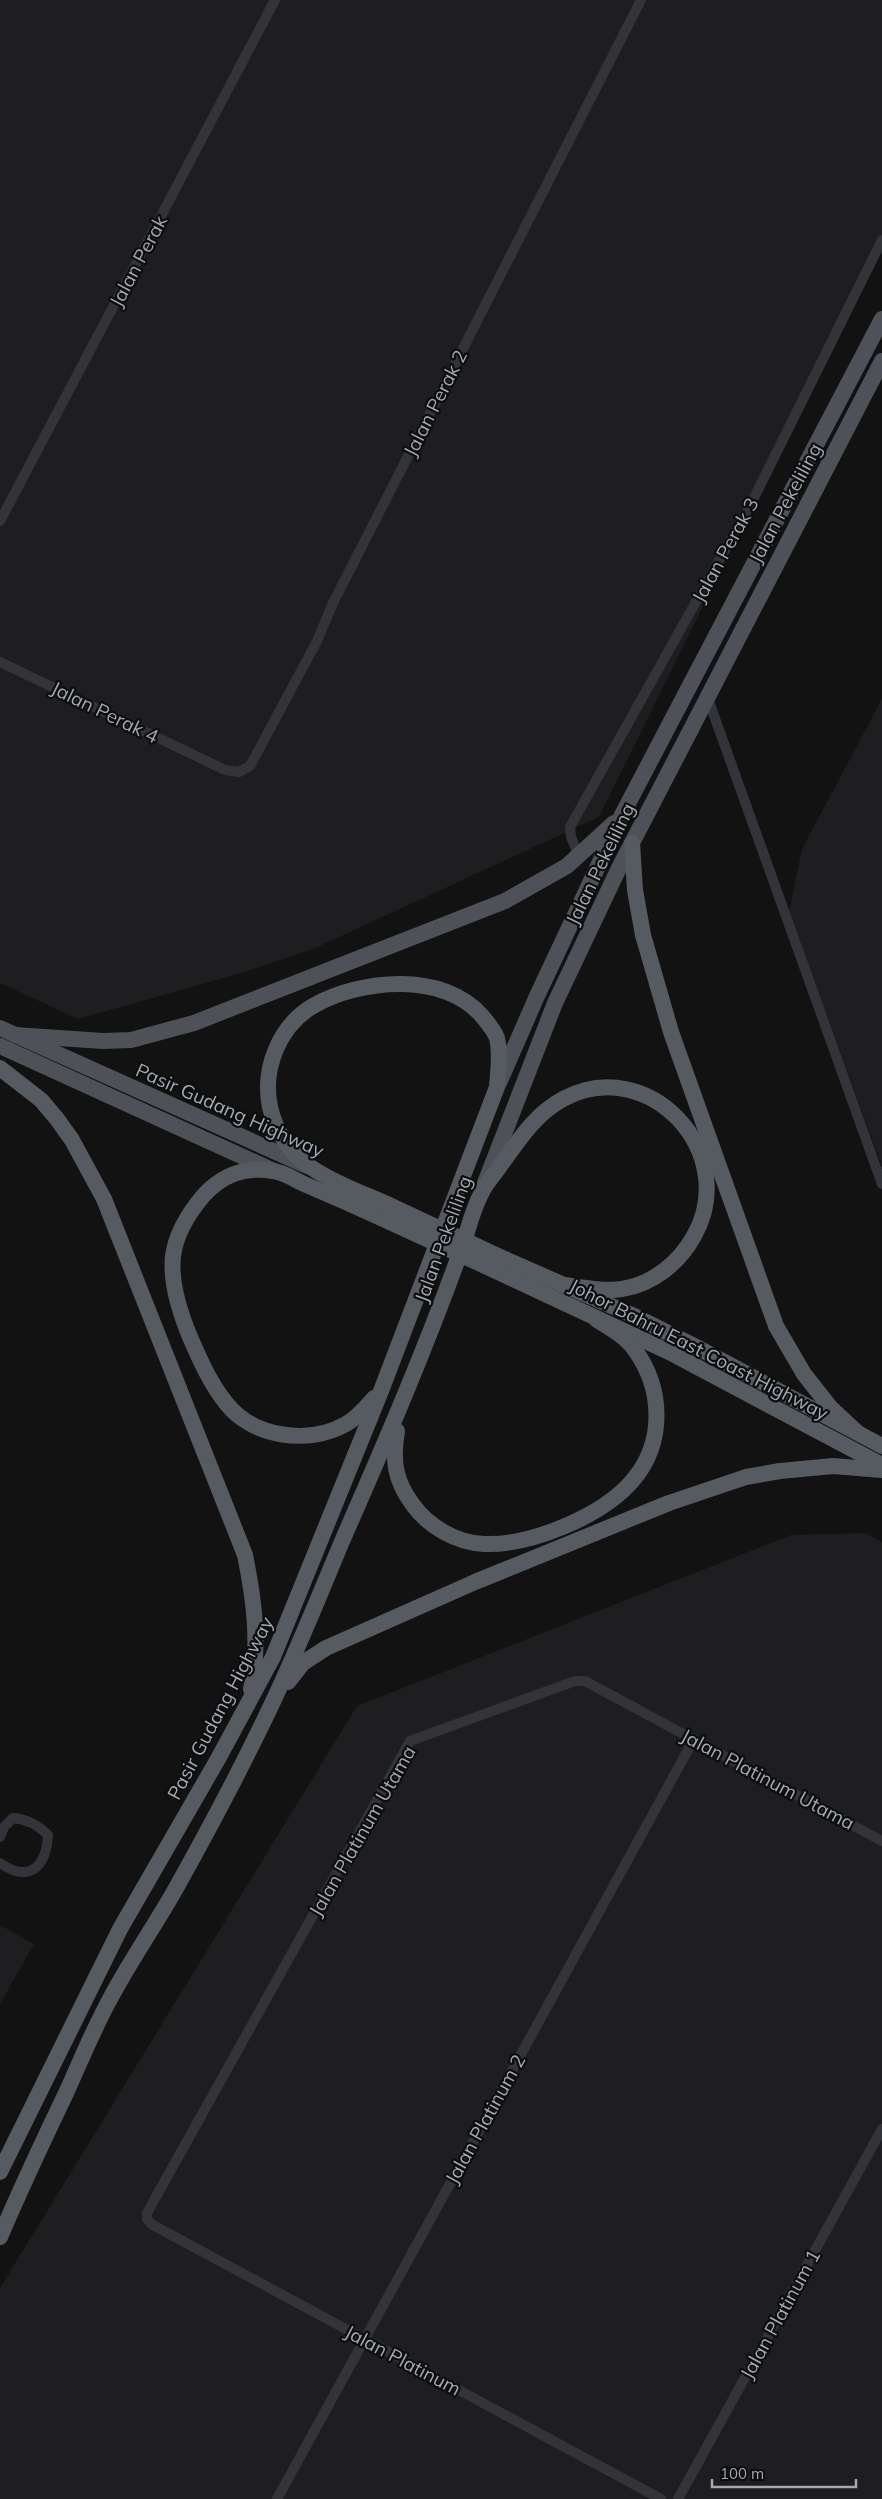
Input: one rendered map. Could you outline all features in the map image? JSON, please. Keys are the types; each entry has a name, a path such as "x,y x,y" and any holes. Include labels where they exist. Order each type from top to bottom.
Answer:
{"highway":[{"path":"632,842 635,890 642,935 671,1032 776,1326 804,1374 830,1407 858,1433"},
{"name":"Pasir Gudang Highway","path":"0,2172 120,1929 218,1759 273,1657 381,1391 497,1087 499,1059 496,1036 479,1012 453,994 436,987 412,984 392,985 350,992 313,1006 298,1018 281,1038 270,1067 268,1083 270,1108 278,1130 291,1149 311,1168 384,1211"},
{"path":"0,1068 41,1100 57,1119 72,1140 104,1199 246,1554 253,1590 256,1631 253,1678 249,1699"},
{"path":"481,1192 534,1120 562,1100 586,1090 609,1087 637,1092 661,1104 686,1127 697,1144 704,1165 707,1193 701,1224 686,1250 664,1272 644,1283 622,1289 601,1290 563,1285"},
{"path":"274,1171 237,1171 221,1179 190,1210 176,1242 173,1258 178,1304 206,1372 227,1405 246,1421 270,1432 294,1436 313,1435 348,1423 381,1391"},
{"name":"Pasir Gudang Highway","path":"274,1171 384,1211 497,1264"},
{"name":"Jalan Pekeliling","path":"401,1406 444,1298 481,1192"},
{"name":"Johor Bahru East Coast Highway","path":"497,1264 563,1285 702,1350 882,1446"},
{"name":"Johor Bahru East Coast Highway","path":"497,1264 597,1320 668,1352 882,1465"},
{"path":"401,1406 394,1446 396,1469 405,1494 419,1513 434,1526 459,1539 483,1544 511,1543 570,1524 597,1509 633,1481 652,1447 656,1430 657,1406 653,1386 645,1367 635,1349 622,1336 597,1320"},
{"name":"Pasir Gudang Highway","path":"0,2237 108,2002 174,1893 269,1710 401,1406"},
{"path":"269,1710 303,1663 326,1648 474,1582 660,1507 746,1477 780,1471 832,1466 882,1470"}],"main road":[{"name":"Jalan Pekeliling","path":"497,1087 537,996 622,814 882,319"},
{"name":"Jalan Pekeliling","path":"481,1192 555,1003 632,842 882,361"},
{"path":"7,1032 103,1042 131,1040 194,1023 505,901 558,871 579,856 622,814"},
{"name":"Pasir Gudang Highway","path":"7,1032 311,1168"},
{"name":"Pasir Gudang Highway","path":"0,1046 274,1171"}],"street":[{"name":"Jalan Perak","path":"0,521 275,0"},
{"name":"Jalan Perak 2","path":"209,763 225,770 239,772 250,766 254,760 317,642 333,603 641,0"},
{"name":"Jalan Perak 3","path":"579,856 571,837 570,827 754,498 882,240"},
{"name":"Jalan Perak 4","path":"0,662 209,763"},
{"path":"707,695 882,1184"},
{"name":"Jalan Platinum Utama","path":"147,2219 147,2213 407,1744 580,1680 585,1681 882,1841"},
{"name":"Jalan Platinum 2","path":"277,2499 694,1739"},
{"path":"0,1863 19,1874 26,1874 35,1868 47,1848 48,1836 42,1829 24,1819 13,1818 1,1830"},
{"name":"Jalan Platinum 1","path":"678,2499 882,2130"},
{"name":"Jalan Platinum","path":"147,2219 150,2224 661,2499"}],"shaded area":[{"path":"0,0 882,0 882,243 599,817 313,949 241,973 78,1019 0,983"},
{"path":"882,699 882,1166 789,912 802,849"},
{"path":"865,1533 882,1542 882,2499 0,2499 0,2288 357,1706 791,1535"},
{"path":"0,1925 34,1944 0,2004"}]}
